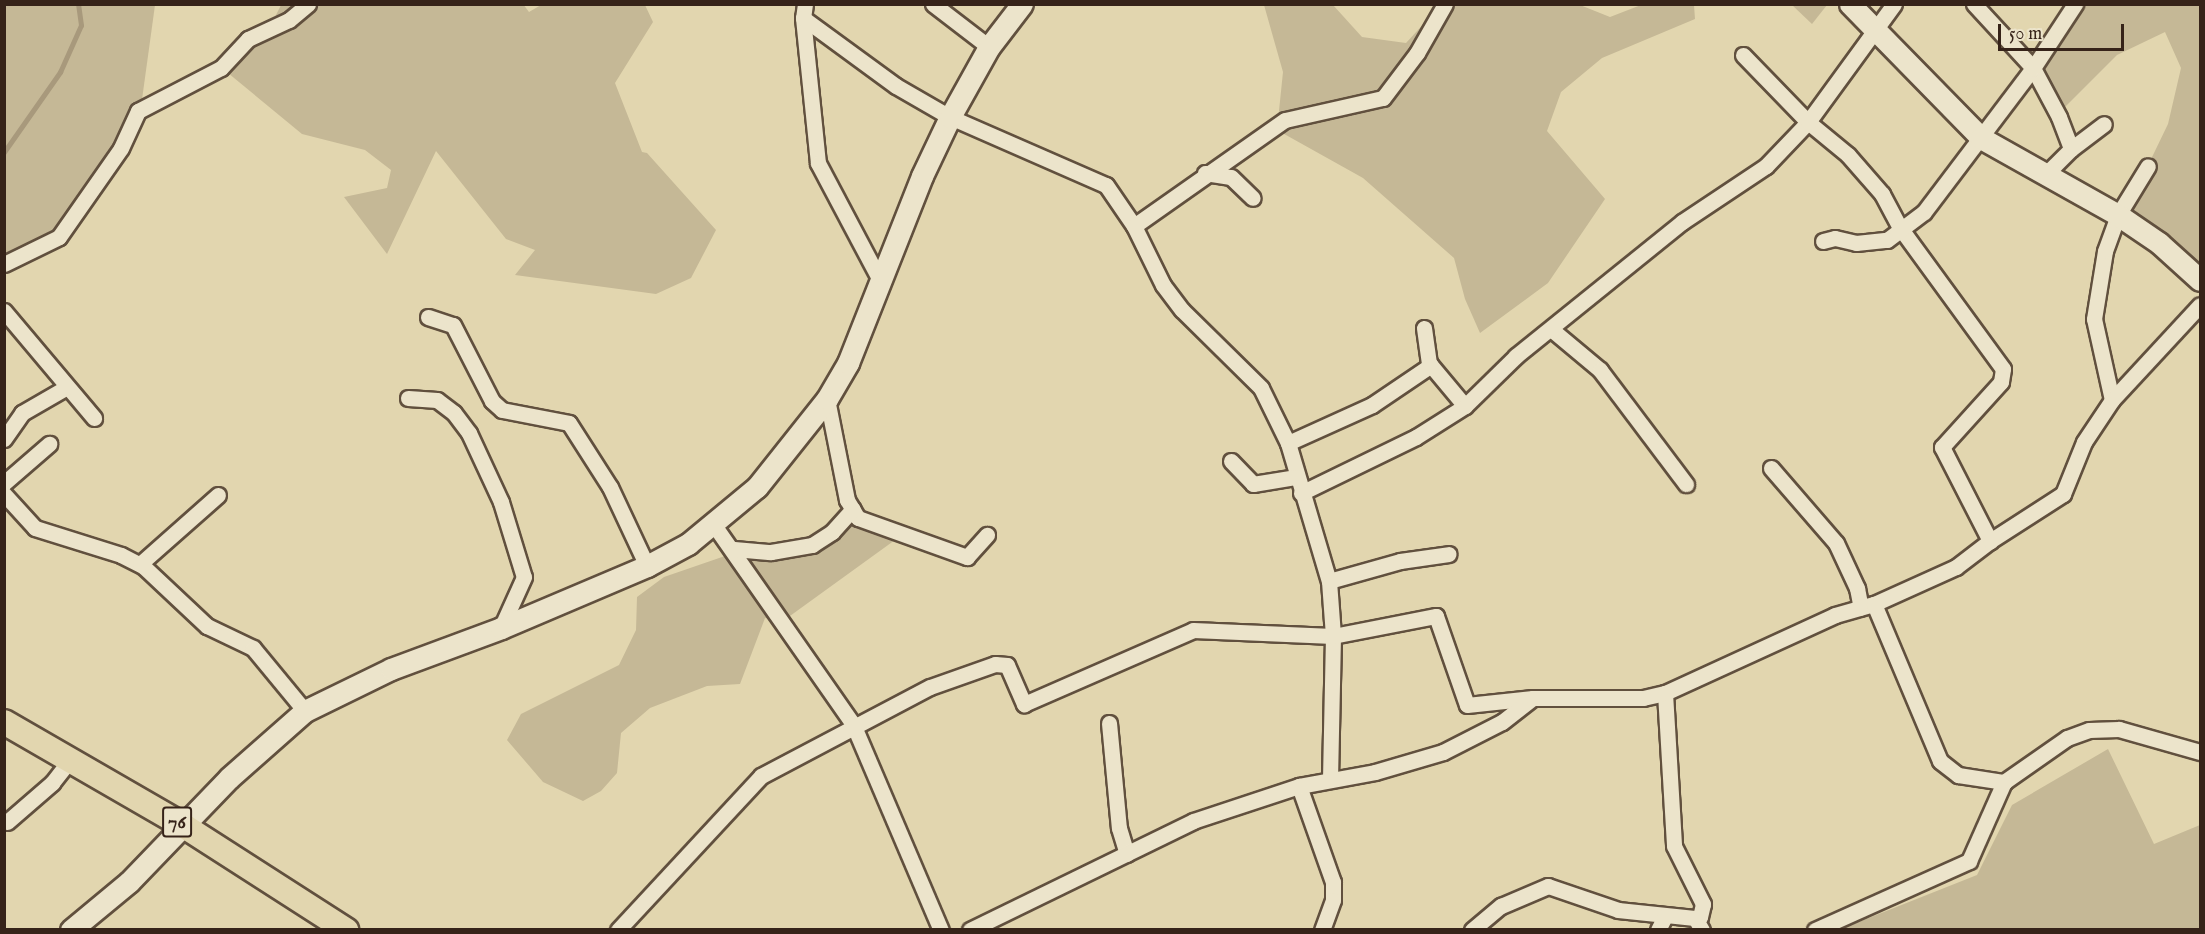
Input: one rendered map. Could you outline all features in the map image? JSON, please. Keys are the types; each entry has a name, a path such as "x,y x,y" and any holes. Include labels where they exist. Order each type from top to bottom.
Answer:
{"main road":[{"name":"76","path":"4,722 184,826 346,930"}],"street":[{"path":"4,264 59,237 122,148 138,111 220,68 248,39 289,20 308,4"},
{"path":"933,4 989,47"},
{"path":"71,930 129,882 184,826 305,711 391,669 501,628 647,566 714,525 757,487 827,399 848,363 950,117 989,47 1022,4"},
{"path":"1134,226 1205,173 1285,120 1383,98 1417,54 1445,4"},
{"path":"1850,4 1876,28 1931,92 1981,138 2118,216 2159,243 2200,280"},
{"path":"1301,493 1416,437 1465,406 1516,356 1682,222 1766,166 1808,122 1894,4"},
{"path":"1974,4 2032,68 2071,149"},
{"path":"1823,242 1835,238 1856,243 1887,240 1924,212 2032,68 2075,4"},
{"path":"804,11 896,87 950,117 1106,185 1134,226 1163,285 1182,310 1261,388 1288,443 1296,477 1329,581 1333,636 1330,778"},
{"path":"804,11 818,163 881,282"},
{"path":"1743,55 1808,122 1848,155 1882,194 1901,229 2003,369 2001,382 1942,447 1990,541"},
{"path":"2046,175 2071,149 2103,124"},
{"path":"2112,400 2094,319 2105,251 2118,216 2148,166"},
{"path":"1205,173 1231,177 1253,198"},
{"path":"618,930 761,776 853,724 930,687 995,664 1007,665 1024,704 1193,630 1333,636 1436,616 1467,705 1533,698 1642,698 1665,693 1835,615 1868,606 1956,567 1990,541 2063,494 2084,442 2112,400 2200,305"},
{"path":"4,311 94,417"},
{"path":"428,317 453,325 492,401 502,410 569,423 610,488 647,566"},
{"path":"1424,328 1431,365 1465,406"},
{"path":"1551,329 1600,370 1686,484"},
{"path":"1288,443 1372,405 1431,365"},
{"path":"4,438 22,413 67,387"},
{"path":"408,398 437,400 454,413 469,433 501,502 524,577 501,628"},
{"path":"827,399 848,500 858,518 967,557 987,536"},
{"path":"4,483 49,444"},
{"path":"1230,461 1253,484 1296,477"},
{"path":"1771,468 1836,543 1940,761 1958,775 2004,782"},
{"path":"4,494 35,528 140,564 207,626 253,648 305,711"},
{"path":"140,564 218,495"},
{"path":"734,549 771,552 812,545 832,532 853,509"},
{"path":"714,525 734,549 853,724 941,930"},
{"path":"1329,581 1400,561 1449,554"},
{"path":"1472,930 1501,906 1548,886 1662,923 1698,924 1703,904 1674,846 1665,693"},
{"path":"970,930 1192,821 1299,786 1330,778 1375,772 1443,752 1502,722 1533,698"},
{"path":"1109,723 1119,828 1127,854"},
{"path":"1815,930 1969,861 2004,782 2067,738 2089,730 2119,729 2200,752"},
{"path":"7,822 52,783 71,759"},
{"path":"1299,786 1333,882 1334,900 1322,930"}],"shaded area":[{"path":"523,4 529,12 541,5 645,5 653,22 615,83 642,152 647,153 716,230 691,278 656,294 515,275 535,250 506,239 436,151 387,254 344,197 387,188 391,170 365,150 302,134 228,73 271,25 281,5"},
{"path":"5,5 155,5 140,114 66,229 5,262"},
{"path":"1264,5 1333,5 1362,37 1406,43 1441,5 1580,5 1610,17 1641,5 1694,5 1695,19 1602,58 1561,92 1547,131 1605,199 1548,283 1480,333 1465,299 1454,258 1363,178 1277,130 1283,72"},
{"path":"1792,5 1827,5 1812,24"},
{"path":"2066,5 2200,5 2200,267 2126,211 2168,124 2181,68 2165,32 2117,55 2063,109 2029,65"},
{"path":"840,523 852,523 895,540 783,621 765,618 740,684 707,686 650,708 621,733 617,773 601,791 583,801 543,782 507,740 521,714 619,665 636,630 637,597 664,577 725,556 778,551"},
{"path":"2108,749 2154,844 2200,825 2200,929 1841,929 1977,875 2012,805"}],"waterway":[{"path":"4,152 60,72 81,25 78,4"}]}
